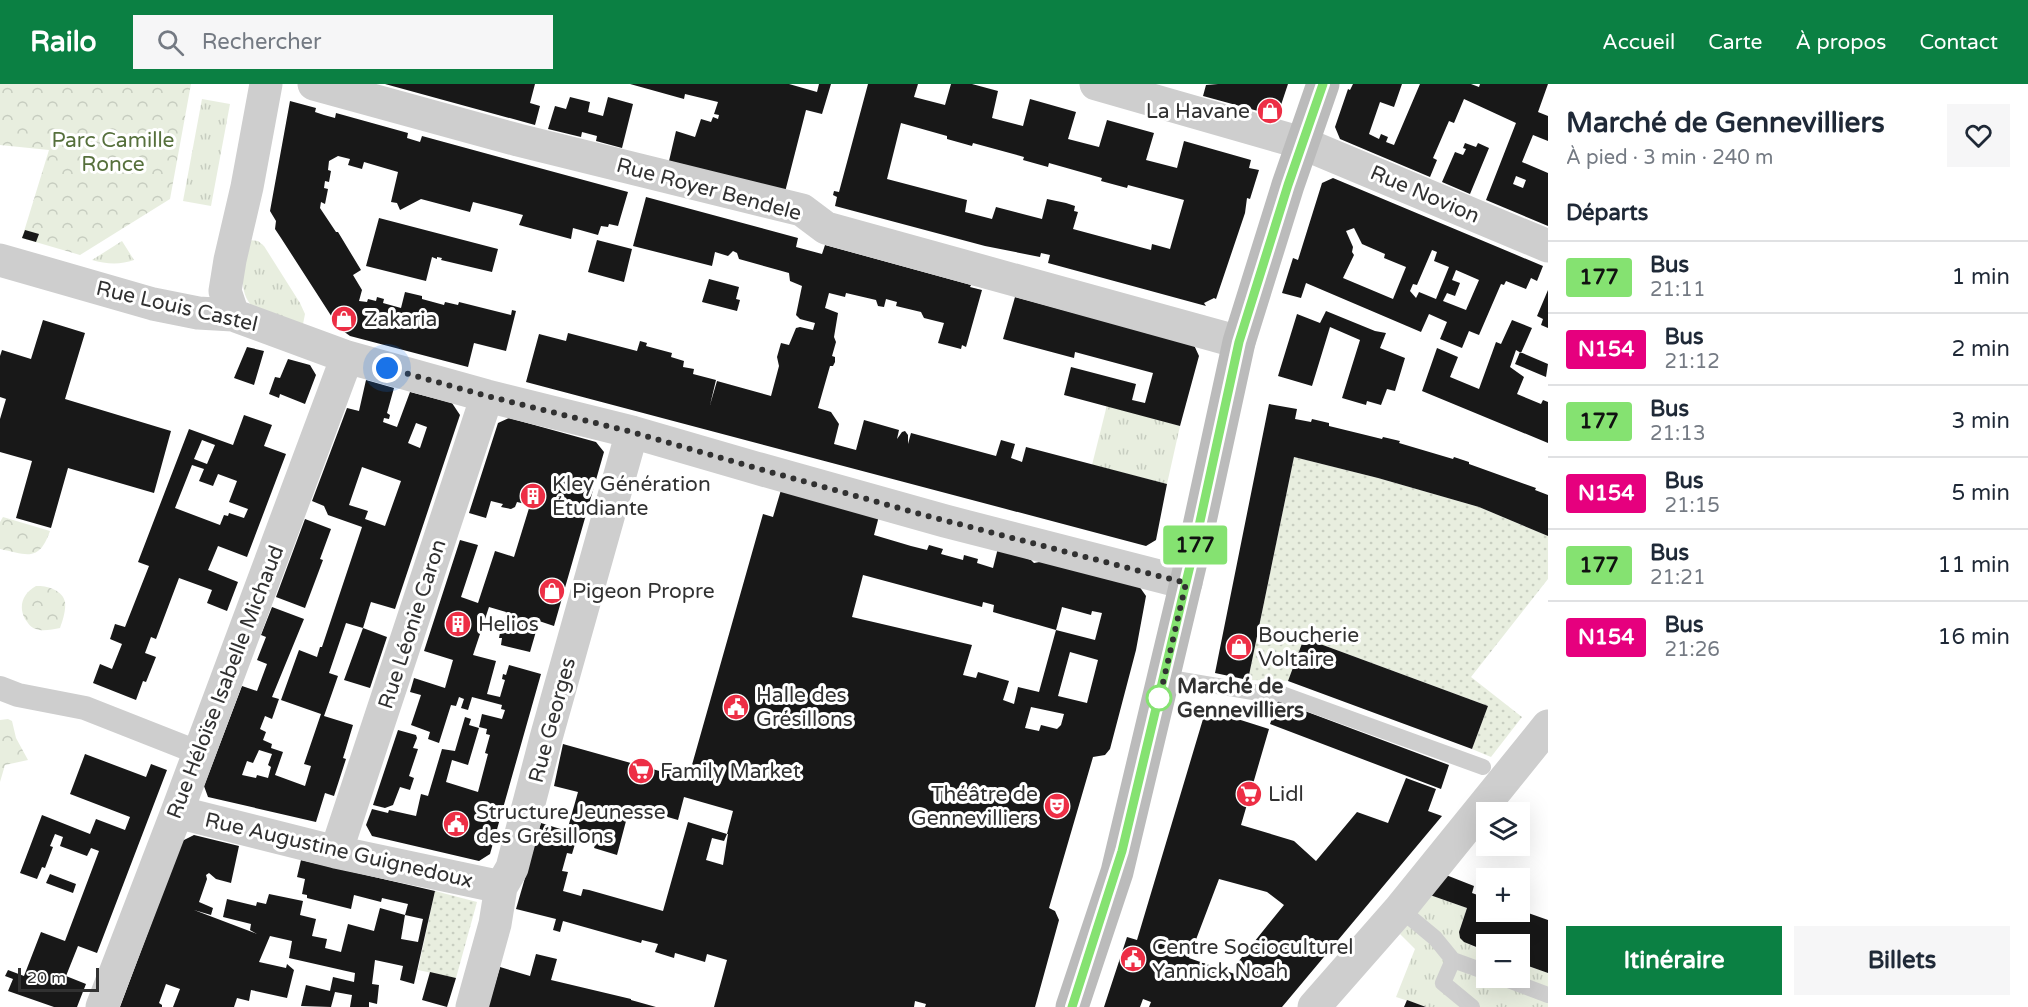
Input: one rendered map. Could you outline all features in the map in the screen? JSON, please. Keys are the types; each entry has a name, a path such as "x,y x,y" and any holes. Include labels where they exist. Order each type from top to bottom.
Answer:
{"main road":[{"path":"1072,1007 1117,872 1186,583 1239,342 1323,84"}],"street":[{"path":"233,315 225,291 266,84"},
{"name":"Rue Royer Bendele","path":"314,84 518,140 802,210 826,228 1239,342"},
{"name":"Rue Novion","path":"1096,84 1302,143 1548,246"},
{"name":"Rue Louis Castel","path":"0,260 153,304 198,313 233,315 347,357 487,396 632,432 934,518 1186,583"},
{"name":"Rue Héloïse Isabelle Michaud","path":"102,1007 347,357"},
{"name":"Rue Léonie Caron","path":"336,852 487,396"},
{"name":"Rue Georges","path":"472,1007 495,924 501,888 512,868 632,432"},
{"path":"0,688 18,695 85,708 184,747 200,750"},
{"path":"1314,1007 1400,909 1545,735"},
{"name":"Rue Augustine Guignedoux","path":"177,812 336,852 501,888"}],"lane":[{"path":"1164,677 1253,692 1282,694 1483,767"},
{"path":"1400,909 1435,938 1453,960 1476,968"},
{"path":"1453,960 1443,983 1472,1007"},
{"path":"1530,988 1548,994"}],"green space":[{"name":"Parc Camille Ronce","path":"0,84 191,84 170,199 80,255 22,238 49,150 0,145"},
{"path":"202,99 230,104 211,206 183,201"},
{"path":"249,240 258,241 264,246 300,303 305,314 303,324 263,313 248,301 243,276"},
{"path":"122,241 134,260 113,263 92,260"},
{"path":"1107,405 1180,426 1167,484 1092,465"},
{"path":"1294,457 1479,507 1548,536 1548,579 1471,677 1522,717 1491,757 1472,749 1488,706 1304,638 1288,681 1248,680"},
{"path":"3,517 50,531 46,541 37,552 31,554 0,549 0,522"},
{"path":"36,586 54,589 64,598 65,608 60,628 39,630 25,619 22,609 23,600"},
{"path":"0,720 12,721 16,738 28,760 5,765 0,782"},
{"path":"435,891 477,902 456,978 418,970"},
{"path":"1430,895 1467,908 1460,937 1476,947 1476,988 1530,988 1530,967 1548,973 1548,1007 1427,1007 1396,997 1415,949 1400,934"}],"building":[{"path":"385,84 535,84 530,103 540,106 535,125"},
{"path":"630,84 789,84 817,92 819,84 831,84 822,114 806,110 785,192 669,161 676,131 695,137 701,119 711,122 713,117 718,119 719,115 714,114 718,102 685,94 684,99"},
{"path":"868,84 918,84 914,97 945,105 951,84 972,84 998,91 992,118 1023,126 1030,99 1076,112 1068,139 1099,147 1107,120 1154,133 1146,160 1177,168 1184,141 1251,160 1249,168 1259,170 1250,199 1247,198 1245,213 1216,299 1204,303 1206,306 1048,263 1050,255 1041,253 1040,257 985,246 835,206 837,197 833,195 834,191 839,192","holes":["901,123 947,136 947,139 972,146 973,143 1024,157 1023,160 1048,167 1049,163 1102,178 1101,181 1127,188 1128,185 1184,200 1170,249 1152,244 1151,250 1073,229 1078,212 1074,211 1075,206 1066,203 1047,199 1042,219 996,207 992,219 965,212 967,200 887,179"]},
{"path":"1288,84 1280,108 1269,114 1203,96 1206,85"},
{"path":"1353,84 1402,84 1394,107 1380,102 1369,134 1379,139 1381,134 1388,137 1386,142 1394,145 1420,84 1471,84 1479,87 1480,84 1548,84 1538,112 1548,116 1548,141 1533,135 1522,162 1548,173 1548,226 1486,200 1516,123 1464,99 1454,123 1449,121 1433,158 1437,160 1430,177 1340,139 1335,127 1348,89 1350,90","holes":["1516,176 1526,180 1523,188 1513,184"]},
{"path":"570,97 590,102 588,112 603,116 608,97 633,104 622,148 596,141 597,136 582,132 581,137 548,129 555,106 566,109"},
{"path":"290,101 316,108 315,112 335,118 336,113 408,133 407,138 420,142 422,136 628,192 618,226 609,224 608,227 601,226 598,235 573,228 571,239 519,225 523,215 473,202 470,212 421,199 400,210 397,203 391,202 398,172 364,162 362,169 348,165 350,159 338,156 329,161 328,170 331,171 329,182 325,181 324,188 328,189 325,204 321,202 320,208 361,270 353,275 362,290 359,301 367,302 368,299 376,301 377,297 384,299 383,303 401,308 405,292 444,305 445,302 458,305 459,302 511,315 512,310 516,311 506,351 474,343 468,367 350,336 339,328 275,229 276,221 270,211"},
{"path":"1465,143 1476,147 1478,143 1489,148 1470,194 1442,182 1455,152 1463,155 1466,149 1463,148"},
{"path":"1333,178 1543,266 1537,281 1531,278 1526,289 1506,281 1504,285 1501,284 1479,335 1469,331 1462,348 1440,339 1447,322 1429,314 1421,332 1306,283 1301,298 1282,293 1293,258 1298,260 1322,183","holes":["1354,228 1362,244 1385,254 1384,258 1406,267 1393,299 1343,278 1354,255 1346,231","1432,250 1437,252 1434,261 1449,267 1436,299 1419,292 1416,298 1410,291 1413,284 1417,285","1456,270 1479,280 1466,310 1443,301 1447,293 1455,296 1460,283 1452,280"]},
{"path":"646,197 798,238 796,247 822,254 825,245 982,290 966,347 962,345 961,349 938,343 944,323 924,318 921,312 896,306 897,302 886,299 884,307 878,306 876,300 846,293 845,297 829,293 825,308 838,313 834,337 836,342 832,356 835,357 835,362 833,366 830,366 818,408 831,412 839,424 834,444 856,450 864,420 899,430 897,439 905,431 908,435 908,444 911,433 996,456 1001,440 1015,444 1011,458 1022,462 1026,447 1167,484 1156,540 1146,546 526,382 539,334 566,341 568,333 637,351 640,341 647,343 646,346 672,353 671,357 684,361 683,367 694,369 693,374 716,380 710,405 717,381 771,396 779,366 777,357 781,343 789,345 796,328 813,330 815,323 800,319 796,315 802,286 790,281 789,273 739,259 737,253 733,251 728,256 715,252 712,266 633,246"},
{"path":"379,218 498,249 492,272 441,260 442,258 437,257 437,259 432,257 426,281 366,266"},
{"path":"25,230 39,234 36,242 22,238"},
{"path":"597,240 632,249 624,282 588,272"},
{"path":"709,279 739,287 736,299 740,300 737,311 702,302"},
{"path":"1548,290 1548,328 1541,325 1543,319 1537,316"},
{"path":"1015,297 1194,345 1199,356 1180,426 1064,395 1071,367 1136,384 1132,400 1145,403 1153,373 1075,352 1074,358 1003,339"},
{"path":"1326,311 1375,331 1386,333 1380,348 1405,358 1395,391 1387,389 1381,405 1367,401 1366,405 1342,398 1360,340 1330,327 1312,386 1278,376 1297,314 1320,323"},
{"path":"43,320 85,333 65,399 171,431 154,493 68,468 51,528 16,518 32,461 0,452 0,419 6,399 0,397 0,356 2,350 31,359"},
{"path":"1512,320 1532,328 1521,353 1516,350 1510,367 1524,377 1517,394 1541,404 1543,400 1548,402 1548,443 1422,391 1437,348 1458,357 1450,377 1479,389 1496,342 1501,344"},
{"path":"247,347 264,351 254,385 234,378"},
{"path":"1520,352 1548,364 1546,377 1515,364"},
{"path":"288,359 310,365 316,375 305,404 280,394 279,398 269,394 275,377 280,378"},
{"path":"366,380 394,388 387,413 390,415 389,419 384,418 383,422 397,427 410,392 452,403 460,415 395,609 371,602 363,628 346,623 329,673 338,676 324,716 353,725 343,758 346,759 334,796 325,793 316,822 208,797 204,786 242,686 257,691 267,664 257,660 266,637 261,635 272,607 304,619 272,697 279,699 272,719 265,716 260,729 266,732 263,740 272,744 271,748 283,752 275,775 305,786 311,766 304,764 321,714 281,700 299,650 317,657 322,647 362,527 328,515 324,506 312,501 347,408 359,411","holes":["416,423 427,427 420,448 408,443","362,467 401,481 385,526 365,519 368,511 349,505","259,750 272,754 268,765 271,767 268,778 242,775 247,761 253,763"]},
{"path":"1269,404 1297,409 1295,419 1311,422 1312,419 1329,423 1329,426 1400,441 1399,443 1469,462 1469,464 1536,488 1535,490 1548,495 1548,536 1479,507 1294,457 1248,680 1215,673"},
{"path":"244,415 272,425 264,446 286,454 247,557 218,546 208,570 238,582 227,611 207,603 212,590 179,578 156,639 151,637 145,653 156,657 136,700 93,683 100,664 112,669 122,644 110,639 115,624 125,627 149,566 138,562 189,429 233,445","holes":["202,440 215,445 207,464 194,459","192,465 204,469 199,481 213,486 218,474 237,481 229,502 248,509 244,518 229,513 228,516 224,515 220,525 175,508"]},
{"path":"509,418 596,442 604,452 554,626 539,621 530,652 501,645 502,638 499,638 500,633 504,633 506,612 489,607 473,655 496,661 487,694 500,697 505,680 502,679 503,674 506,675 509,665 541,674 490,854 479,861 372,836 366,825 372,809 416,816 421,794 428,796 442,749 455,751 465,717 471,719 469,725 479,728 468,765 452,760 446,782 478,792 488,754 485,753 490,735 486,734 487,729 479,727 482,714 502,719 505,710 501,709 502,705 472,697 468,710 461,708 464,699 459,697 456,706 451,705 439,743 428,739 430,732 411,725 421,695 410,692 414,678 445,688 453,660 424,651 460,540 478,545 461,597 478,603 495,551 514,557 530,505 517,502 511,509 501,507 503,504 491,501 486,518 469,513 498,423"},
{"path":"781,490 879,516 874,535 911,546 927,550 929,545 943,549 941,554 963,560 964,555 978,559 977,563 993,568 998,548 1034,563 1045,561 1139,586 1146,596 1136,650 1110,749 1105,755 1093,757 1049,908 1055,911 1059,920 1035,1007 925,1007 926,1004 915,1001 914,1007 714,1007 727,960 707,954 705,962 675,953 674,958 655,952 658,944 642,940 641,943 563,921 560,932 553,930 556,919 516,909 541,823 567,831 578,792 554,786 563,744 688,779 763,514 773,517","holes":["863,575 982,607 983,602 994,605 993,612 1056,630 1039,692 1018,687 1014,704 1003,700 1009,681 978,672 976,678 963,675 972,645 852,617","1062,607 1091,615 1092,611 1102,613 1095,640 1056,630","1070,652 1098,660 1087,703 1058,696","1031,707 1064,714 1061,725 1057,729 1041,725 1039,731 1025,728","684,797 733,811 727,834 688,822 663,911 589,890 583,889 581,896 563,891 568,872 562,871 567,853 572,854 578,834 597,839 594,848 617,855 630,806 678,820","728,834 723,865 706,860 712,838 724,841"]},
{"path":"305,519 331,529 320,559 323,560 305,608 276,597"},
{"path":"363,628 387,637 370,688 344,680"},
{"path":"1304,638 1488,706 1472,749 1288,681"},
{"path":"1278,701 1449,765 1441,789 1270,724"},
{"path":"1206,709 1269,729 1241,825 1294,841 1316,861 1357,812 1388,823 1406,778 1436,789 1428,811 1442,816 1282,1007 1149,1007 1151,1002 1143,999 1140,1007 1104,1007 1127,937 1137,940","holes":["1219,879 1267,892 1284,905 1238,962 1255,977 1252,980 1189,958"]},
{"path":"398,730 416,735 417,738 413,748 418,749 409,776 414,778 410,790 400,787 393,805 385,808 373,805"},
{"path":"85,754 146,777 151,764 167,770 97,953 78,946 66,976 86,984 77,1007 54,1007 8,991 13,979 5,976 8,970 24,976 41,932 65,941 99,851 91,848 87,856 60,846 63,837 55,834 45,868 42,867 37,879 20,873 42,815 90,834 96,819 125,830 130,817 70,794"},
{"path":"194,835 239,846 231,883 216,879 209,873 206,875 207,879 199,902 213,908 211,915 194,910 257,934 250,930 251,924 223,917 227,899 256,906 257,902 266,904 269,894 303,901 300,915 316,919 312,936 327,939 325,948 341,952 348,924 374,931 380,908 405,915 408,904 382,898 381,902 354,895 351,909 307,898 307,895 302,894 305,879 297,877 301,860 435,891 414,984 400,980 403,966 375,960 372,984 379,985 377,1004 369,1002 369,1007 350,1007 352,995 335,992 331,1007 301,1006 306,985 330,991 333,977 354,982 355,973 289,958 292,941 270,936 259,962 286,968 287,964 294,970 287,998 251,990 249,1001 237,998 234,1007 173,1007 180,989 166,984 159,1003 162,1007 120,1007 182,841","holes":["405,915 423,919 418,942 401,939"]},
{"path":"50,874 76,884 73,893 46,883"},
{"path":"1446,875 1474,886 1472,893 1476,894 1476,922 1530,922 1530,914 1548,920 1548,973 1530,967 1530,934 1476,934 1476,947 1460,938 1459,932 1467,908 1430,895"},
{"path":"536,954 557,959 551,980 656,1007 488,1007 500,967 530,976"},
{"path":"430,972 456,978 447,1007 422,1000"},
{"path":"1407,1000 1426,1007 1404,1007"}],"bus line":[{"name":"177","path":"1072,1007 1117,872 1194,549 1239,342 1288,185 1323,84"}],"place":[{"name":"La Havane","path":"1270,111"},
{"name":"Zakaria","path":"344,319"},
{"name":"Kley Génération Étudiante","path":"533,496"},
{"name":"Pigeon Propre","path":"552,591"},
{"name":"Helios","path":"458,624"},
{"name":"Boucherie Voltaire","path":"1239,647"},
{"name":"Marché de Gennevilliers","path":"1159,698"},
{"name":"Halle des Grésillons","path":"736,707"},
{"name":"Family Market","path":"641,771"},
{"name":"Lidl","path":"1249,794"},
{"name":"Théâtre de Gennevilliers","path":"1057,806"},
{"name":"Structure Jeunesse des Grésillons","path":"456,824"},
{"name":"Centre Socioculturel Yannick Noah","path":"1133,959"}],"route":[{"path":"387,368 487,396 632,432 924,515 1186,583 1159,700 1159,698"}]}
